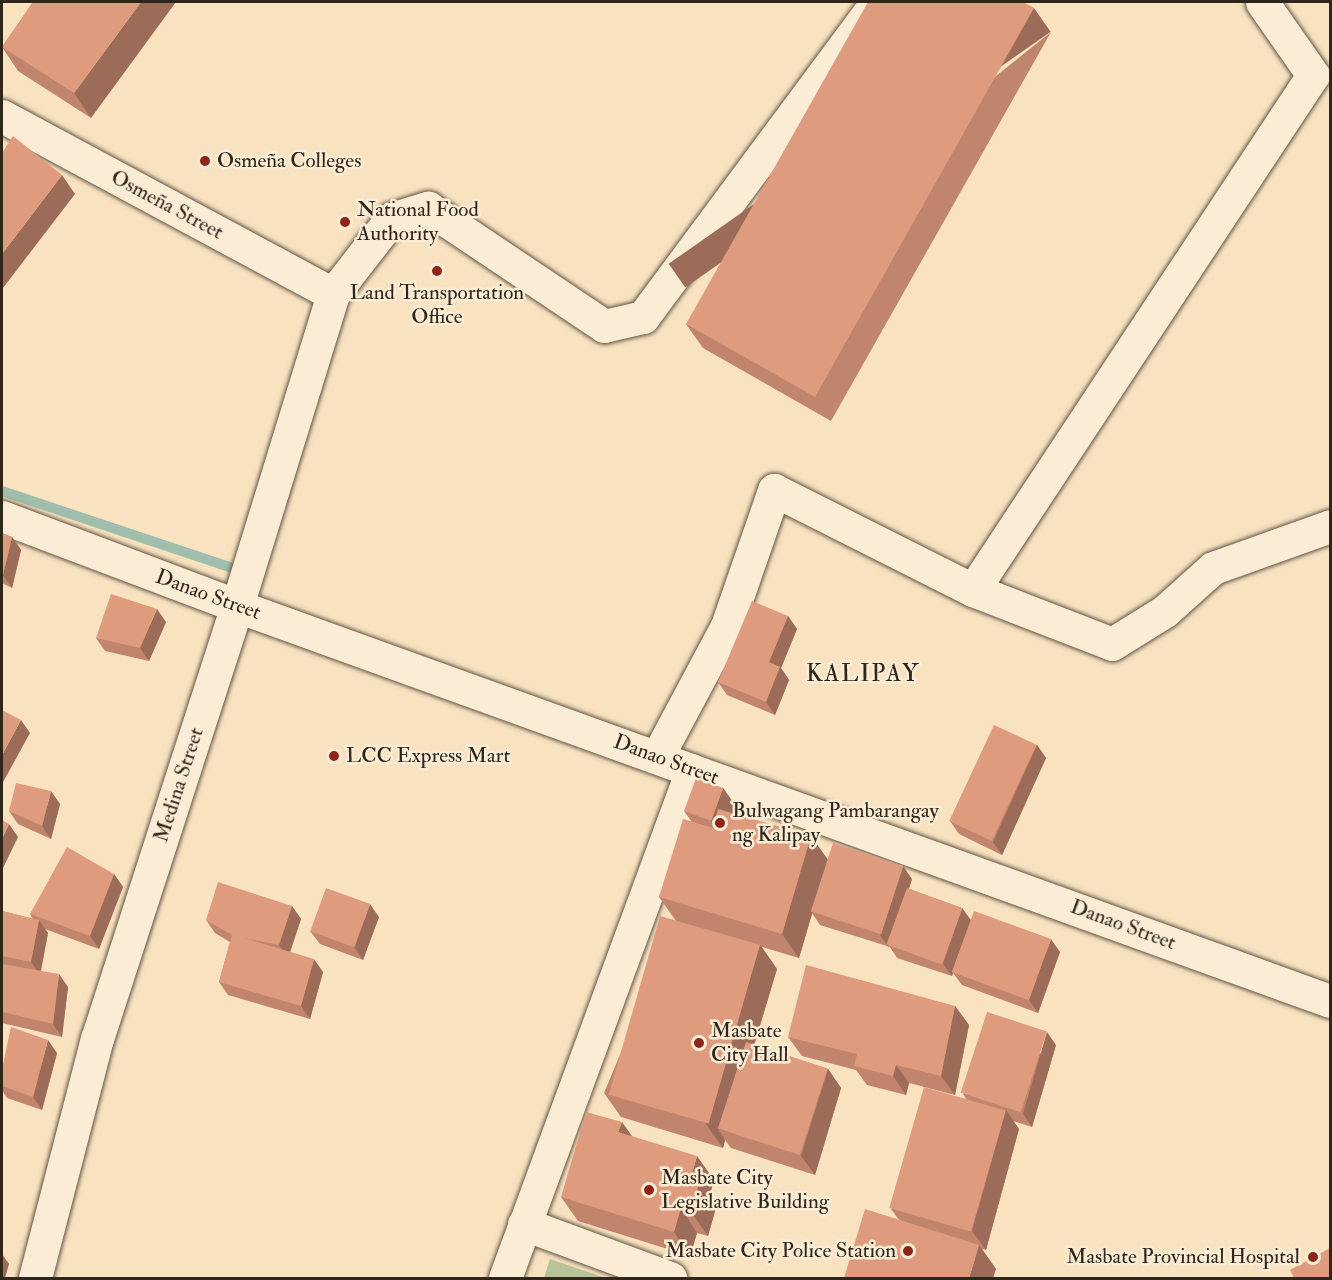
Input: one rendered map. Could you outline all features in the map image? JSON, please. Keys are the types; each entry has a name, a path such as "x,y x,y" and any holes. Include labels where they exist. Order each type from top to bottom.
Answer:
{"street":[{"path":"333,294 391,219 428,208 604,326 643,317 877,2"},
{"path":"973,590 1313,75 1262,2"},
{"name":"Osmeña Street","path":"2,116 333,294"},
{"name":"Medina Street","path":"34,1278 97,1039 237,606 333,294"},
{"path":"657,757 727,626 774,490 973,590 1112,644 1165,611 1213,568 1330,526"},
{"name":"Danao Street","path":"2,517 237,606 1330,1000"},
{"path":"506,1278 692,770"},
{"path":"524,1224 670,1278"}],"green space":[{"path":"550,1259 606,1278 544,1278"}],"building":[{"path":"33,2 141,2 74,93 2,47"},
{"path":"868,2 1023,2 1034,8 815,397 686,324"},
{"path":"13,136 62,175 2,254 2,153"},
{"path":"2,533 12,537 3,575 2,575"},
{"path":"111,594 157,609 140,648 96,638"},
{"path":"752,601 788,616 769,662 780,667 766,702 718,682"},
{"path":"2,710 21,720 2,755"},
{"path":"994,725 1037,745 992,841 949,821"},
{"path":"696,778 723,788 711,821 684,811"},
{"path":"16,783 51,791 42,826 9,811"},
{"path":"718,809 811,836 782,934 659,897 683,819 713,828"},
{"path":"2,820 9,824 2,839"},
{"path":"833,843 903,866 881,934 811,911"},
{"path":"67,847 114,874 90,936 30,914"},
{"path":"218,882 292,906 279,945 244,938 314,959 301,1006 219,982 232,935 206,920"},
{"path":"326,888 370,904 354,947 310,931"},
{"path":"907,888 962,908 942,965 886,944"},
{"path":"2,911 39,920 31,962 2,956"},
{"path":"974,911 1051,939 1029,1000 952,972"},
{"name":"Masbate City Hall","path":"660,916 760,945 709,1123 609,1095"},
{"path":"2,964 59,974 53,1024 2,1012"},
{"path":"806,965 955,1006 941,1076 896,1065 893,1076 854,1066 857,1054 788,1037"},
{"path":"987,1012 1047,1031 1021,1112 961,1093"},
{"path":"11,1027 48,1040 33,1097 2,1086 2,1069"},
{"path":"746,1042 828,1069 800,1155 718,1129"},
{"path":"924,1087 1006,1110 971,1232 889,1208"},
{"name":"Masbate City Legislative Building","path":"586,1112 622,1122 618,1132 697,1156 691,1177 700,1180 691,1212 681,1208 674,1232 561,1197"},
{"path":"865,1209 979,1245 969,1278 844,1278"},
{"path":"1330,1248 1330,1278 1294,1278 1290,1270"}],"waterway":[{"path":"2,491 232,568"}],"place":[{"name":"Osmeña Colleges","path":"205,161"},
{"name":"National Food Authority","path":"345,222"},
{"name":"Land Transportation Office","path":"437,271"},
{"name":"LCC Express Mart","path":"334,756"},
{"name":"Bulwagang Pambarangay ng Kalipay","path":"720,823"},
{"name":"Masbate City Hall","path":"699,1043"},
{"name":"Masbate City Legislative Building","path":"649,1190"},
{"name":"Masbate City Police Station","path":"908,1251"},
{"name":"Masbate Provincial Hospital","path":"1313,1257"}],"district":[{"name":"KALIPAY","path":"863,674"}]}
